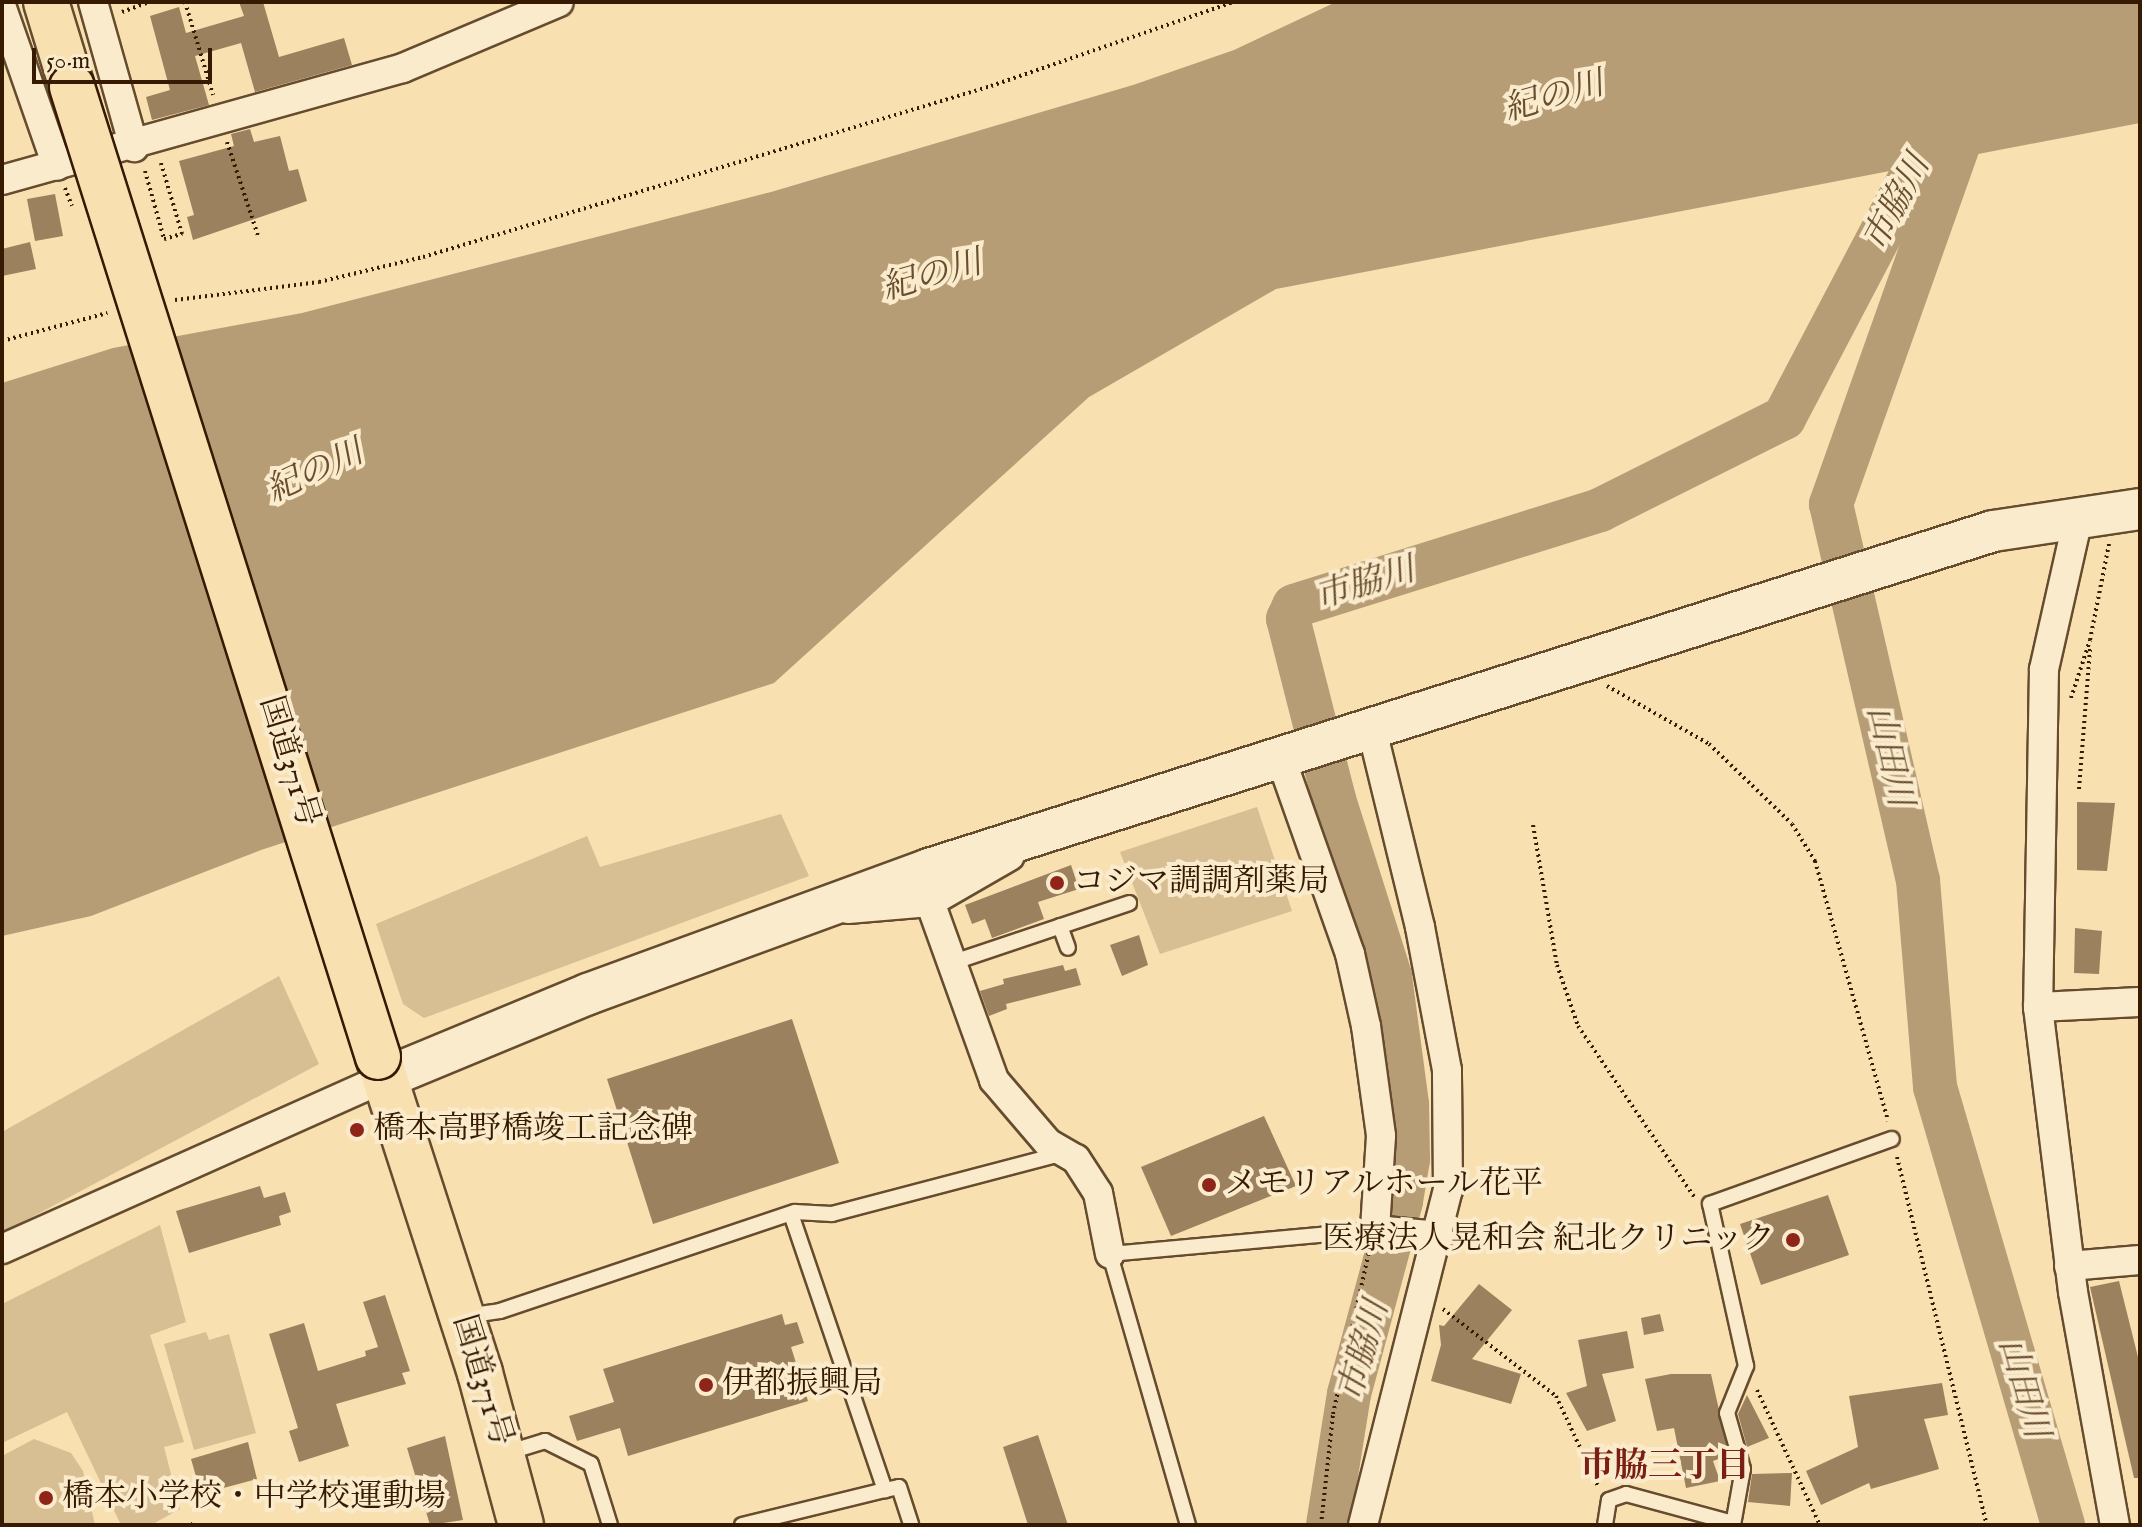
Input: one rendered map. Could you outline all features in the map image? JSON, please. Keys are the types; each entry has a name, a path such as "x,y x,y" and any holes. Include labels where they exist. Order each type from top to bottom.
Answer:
{"highway":[{"name":"国道371号","path":"46,2 462,1317 521,1525"}],"street":[{"path":"2,180 221,123 403,68 559,2"},
{"path":"2,8 57,166"},
{"path":"103,9 144,144"},
{"path":"2,1249 382,1067 811,912 1058,829 1993,531 2079,514 2130,522"},
{"path":"2079,514 2044,669 2038,1007 2069,1266 2115,1525"},
{"path":"1363,1525 1424,1298 1448,1190 1447,1070 1420,927 1372,730"},
{"path":"1281,759 1350,954 1366,1026 1381,1136 1375,1230 1439,1236"},
{"path":"811,912 930,902 1058,829"},
{"path":"930,902 994,1080 1060,1154 1076,1159 1098,1193 1110,1254"},
{"path":"2038,1007 2140,1002"},
{"path":"2069,1266 2138,1269"}],"lane":[{"path":"951,963 1129,903"},
{"path":"1060,926 1068,948"},
{"path":"1605,1525 1609,1500 1626,1494 1733,1524 1743,1469 1727,1413 1746,1366 1710,1204 1892,1139"},
{"path":"462,1317 500,1311 791,1214 832,1214 1060,1154"},
{"path":"791,1214 885,1490"},
{"path":"1188,1525 1110,1254 1375,1230"},
{"path":"503,1454 545,1441 591,1464 610,1525"},
{"path":"742,1525 899,1487 911,1525"}],"path":[{"path":"103,9 150,2"},
{"path":"185,2 258,236"},
{"path":"170,301 319,282 423,257 991,86 1233,2"},
{"path":"144,144 182,234 164,239 150,188"},
{"path":"2,341 113,312"},
{"path":"2068,709 2090,640 2110,540 2130,522"},
{"path":"2079,789 2090,640"},
{"path":"1573,667 1709,744 1792,824 1815,861 1892,1139 1987,1525"},
{"path":"1533,825 1557,965 1578,1026 1718,1232"},
{"path":"1321,1525 1348,1330 1375,1230"},
{"path":"1424,1298 1556,1396 1609,1500"},
{"path":"1746,1366 1820,1525"}],"shaded area":[{"path":"1257,807 1292,911 1160,954 1120,852"},
{"path":"781,814 809,876 424,1018 403,1004 376,924 587,836 600,867"},
{"path":"279,976 319,1064 2,1233 2,1132"},
{"path":"160,1225 186,1322 150,1335 184,1442 164,1447 180,1509 151,1525 121,1525 67,1412 2,1443 2,1304"},
{"path":"206,1332 209,1340 229,1334 256,1433 194,1450 164,1344"},
{"name":"橋本小学校・中学校運動場","path":"34,1439 71,1453 83,1471 95,1525 2,1525 2,1456"}],"water":[{"name":"紀の川","path":"1336,2 2140,2 2140,123 1276,289 1089,397 774,683 261,850 91,916 2,936 2,383 113,348 302,313 771,192 1133,85 1234,50"}],"building":[{"path":"239,2 263,2 279,57 344,38 352,65 255,92 241,43 195,56 209,105 152,120 146,97 170,90 150,16 179,7 186,33 244,16"},
{"path":"250,129 254,142 280,136 289,171 298,169 307,201 193,240 187,217 194,215 179,161 234,146 231,134"},
{"path":"55,194 63,236 35,241 27,199"},
{"path":"30,242 36,269 2,276 2,249"},
{"path":"2077,802 2115,803 2107,871 2077,870"},
{"path":"1071,865 1079,889 1038,902 1044,919 992,938 985,919 972,924 965,905"},
{"path":"2075,928 2102,931 2099,974 2074,973"},
{"path":"1139,935 1148,965 1122,976 1110,945"},
{"path":"1063,965 1065,971 1076,968 1081,985 1006,1004 1007,1009 989,1016 980,991 1004,984 1003,979"},
{"path":"792,1019 839,1163 653,1224 607,1079"},
{"path":"1264,1116 1296,1186 1171,1236 1141,1167"},
{"path":"260,1186 264,1198 285,1192 291,1212 279,1216 281,1225 189,1253 176,1211"},
{"path":"1828,1195 1849,1255 1761,1285 1740,1224"},
{"path":"2119,1281 2140,1365 2140,1478 2134,1478 2090,1287"},
{"path":"1479,1284 1512,1310 1472,1359 1521,1374 1511,1404 1431,1381 1441,1345 1439,1325 1444,1326"},
{"path":"385,1295 410,1371 402,1373 406,1384 336,1404 349,1446 299,1462 289,1431 298,1428 269,1334 304,1323 318,1371 366,1356 365,1351 378,1347 363,1302"},
{"name":"伊都振興局","path":"782,1314 785,1325 797,1322 804,1343 791,1347 808,1401 628,1456 620,1428 577,1441 569,1416 614,1402 603,1369"},
{"path":"1660,1314 1664,1331 1644,1335 1641,1318"},
{"path":"1627,1331 1634,1368 1602,1374 1616,1421 1587,1431 1566,1393 1587,1386 1578,1340"},
{"path":"1671,1374 1711,1374 1729,1455 1713,1461 1720,1481 1686,1488 1674,1428 1657,1431 1645,1379"},
{"path":"1942,1383 1948,1415 1924,1419 1939,1469 1871,1489 1869,1483 1821,1505 1806,1471 1858,1447 1849,1396"},
{"path":"1747,1395 1769,1438 1747,1447 1738,1414"},
{"path":"1038,1435 1068,1525 1028,1525 1003,1447"},
{"path":"445,1436 463,1520 430,1525 407,1448"},
{"path":"248,1442 257,1479 201,1494 191,1459"},
{"path":"1792,1473 1790,1506 1748,1502 1752,1474"}],"waterway":[{"name":"山田川","path":"2009,2 1831,504 1918,880 1935,1087 2063,1525"},
{"name":"市脇川","path":"1328,1525 1349,1394 1401,1201 1408,1159 1407,1104 1390,976 1334,799 1288,619 1294,606 1600,510 1784,418 1945,111"}],"place":[{"name":"コジマ調調剤薬局","path":"1057,883"},
{"name":"橋本高野橋竣工記念碑","path":"357,1130"},
{"name":"メモリアルホール花平","path":"1209,1185"},
{"name":"医療法人晃和会 紀北クリニック","path":"1793,1240"},
{"name":"伊都振興局","path":"706,1385"},
{"name":"橋本小学校・中学校運動場","path":"46,1498"}],"district":[{"name":"市脇三丁目","path":"1665,1467"}]}
